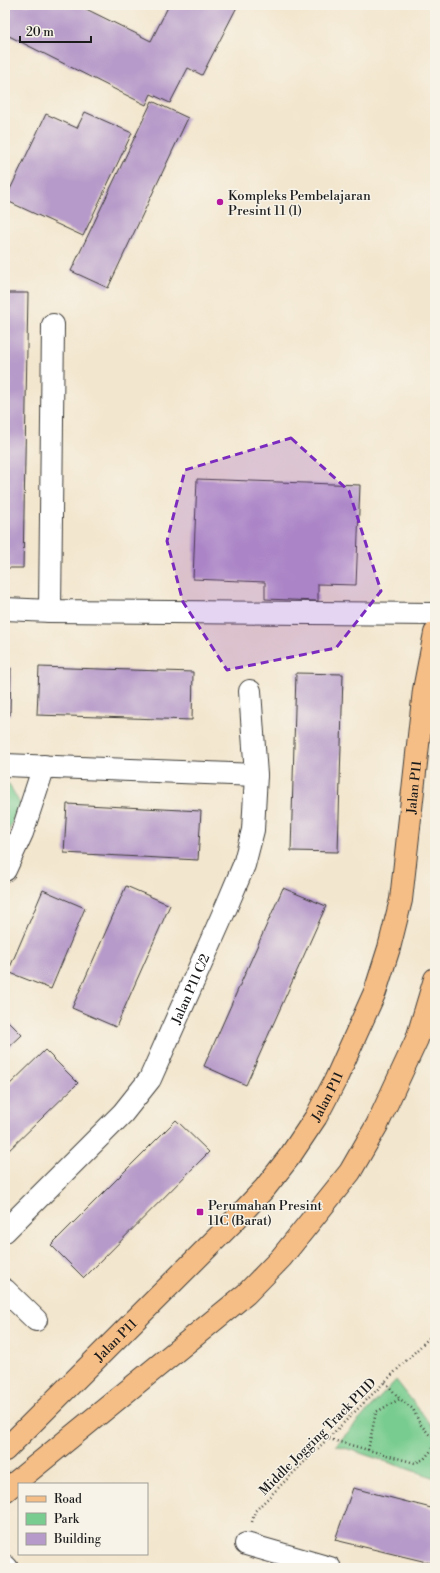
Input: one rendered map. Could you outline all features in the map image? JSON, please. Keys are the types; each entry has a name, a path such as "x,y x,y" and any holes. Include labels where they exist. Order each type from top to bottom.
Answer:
{"main road":[{"name":"Jalan P11","path":"5,1450 234,1221 265,1188 290,1156 307,1130 335,1081 375,992 389,948 401,900 424,690 435,633"},
{"path":"5,1491 246,1294 281,1258 350,1172 377,1125 417,1039 435,979"}],"street":[{"path":"50,611 53,325"},
{"path":"5,609 50,611 435,614"},
{"name":"Jalan P11 C/2","path":"5,1231 123,1113 150,1080 244,865 253,830 256,775 250,692"},
{"path":"5,765 256,775"},
{"path":"5,870 22,833 44,766"},
{"path":"5,1290 36,1320"},
{"path":"246,1544 330,1568"}],"path":[{"name":"Middle Jogging Track P11D","path":"246,1544 255,1511 435,1332"},
{"path":"385,1382 400,1399 413,1410 420,1424 429,1434 435,1437"},
{"path":"368,1450 376,1412 400,1399"},
{"path":"329,1439 415,1463 424,1459 435,1446"}],"highlighted area":[{"path":"291,438 349,491 381,591 336,648 227,670 183,602 167,541 185,470"}],"green space":[{"path":"5,784 9,784 20,804 5,839"},
{"path":"396,1380 435,1430 435,1478 336,1445"}],"building":[{"path":"5,5 78,5 151,41 169,5 238,5 202,75 188,68 170,103 151,94 146,105 5,34"},
{"path":"152,101 188,118 108,288 71,271"},
{"path":"85,112 132,133 83,236 5,200 46,114 77,128"},
{"path":"5,293 28,293 23,568 5,568"},
{"path":"197,479 360,485 356,585 318,584 318,601 265,599 265,582 193,579"},
{"path":"5,667 11,668 10,715 5,715"},
{"path":"39,667 193,672 192,720 37,715"},
{"path":"296,673 343,674 338,852 291,851"},
{"path":"67,804 201,811 198,860 64,853"},
{"path":"126,886 170,905 116,1027 72,1008"},
{"path":"283,888 326,906 246,1085 204,1066"},
{"path":"43,890 85,908 51,989 8,972"},
{"path":"5,1018 22,1035 5,1051"},
{"path":"45,1050 78,1083 5,1154 5,1089"},
{"path":"176,1120 209,1152 84,1278 51,1245"},
{"path":"353,1488 435,1509 435,1564 335,1540"}],"place":[{"name":"Kompleks Pembelajaran Presint 11 (1)","path":"220,202"},
{"name":"Perumahan Presint 11C (Barat)","path":"200,1212"}]}
